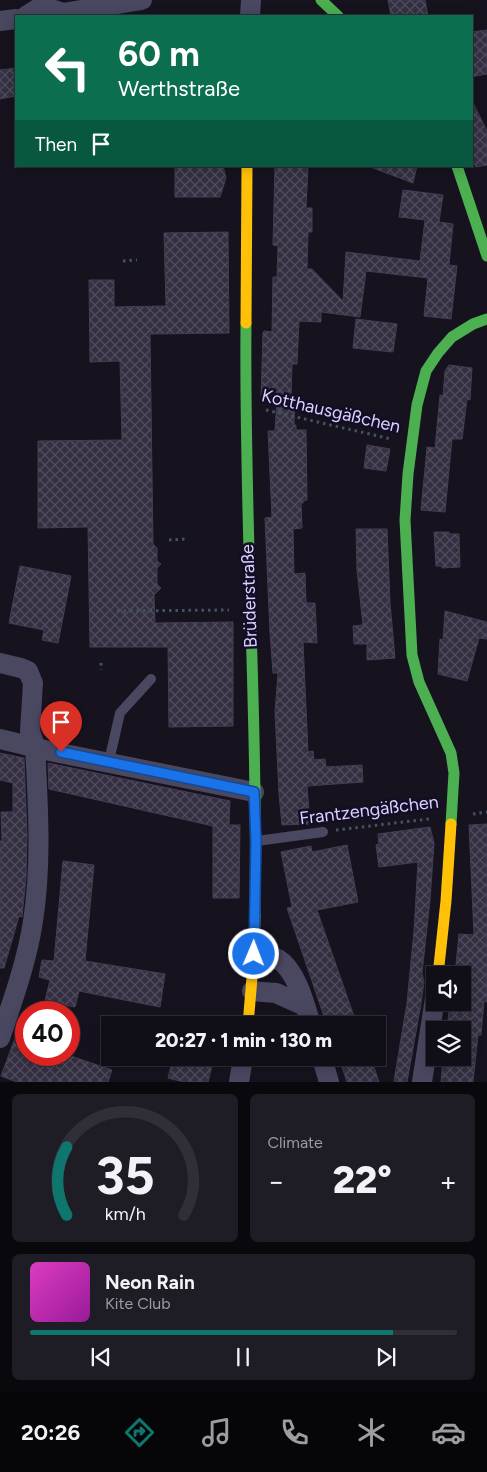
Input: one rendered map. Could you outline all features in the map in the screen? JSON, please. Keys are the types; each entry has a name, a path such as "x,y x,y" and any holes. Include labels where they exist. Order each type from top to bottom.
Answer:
{"street":[{"path":"36,7 63,13 142,0"},
{"path":"250,15 251,0"},
{"path":"321,0 337,15"},
{"path":"0,21 15,19"},
{"name":"Brüderstraße","path":"247,167 245,405 256,841 254,954 249,1016"},
{"path":"457,167 484,235 487,256"},
{"path":"439,966 446,901 454,773 450,753 422,691 412,655 405,520 411,443 417,405 426,371 438,353 452,338 473,324 487,319"},
{"path":"0,664 28,671 33,683 30,731 35,746 39,840 34,920 26,959 0,1038"},
{"path":"0,739 35,746 45,750 109,761 254,792"},
{"path":"254,954 277,959 287,969 298,986 308,1016"},
{"path":"252,992 276,993 286,996 308,1016"},
{"path":"422,1082 433,1011"},
{"path":"239,1082 242,1066"},
{"path":"324,1066 329,1082"}],"lane":[{"path":"109,761 120,713 151,678"},
{"name":"Frantzengäßchen","path":"256,841 323,832"}],"path":[{"path":"123,261 137,260"},
{"name":"Kotthausgäßchen","path":"245,405 411,443"},
{"path":"169,540 185,539"},
{"path":"117,611 250,610"},
{"path":"101,663 101,670"},
{"name":"Frantzengäßchen","path":"323,832 487,812"}],"building":[{"path":"388,0 425,0 428,15 391,15"},
{"path":"487,30 487,74 473,77 473,32"},
{"path":"15,68 15,96 0,99 0,70"},
{"path":"473,103 487,131 487,165 476,167 473,162"},
{"path":"175,167 223,167 226,178 220,197 175,197"},
{"path":"275,167 308,167 306,208 312,208 312,232 308,232 307,269 312,269 343,301 346,252 420,261 425,220 399,217 403,190 443,195 439,222 453,224 449,265 457,266 451,319 424,316 428,278 366,271 360,317 321,312 321,322 299,321 297,364 292,364 291,398 295,398 294,425 296,425 296,430 306,430 307,500 301,503 302,528 293,529 294,574 305,573 306,603 315,603 317,643 303,642 308,752 313,751 314,760 325,759 326,767 362,765 363,782 307,786 310,824 282,825 279,794 275,712 278,673 273,673 265,518 272,517 268,431 275,431 277,399 261,398 263,333 264,331 272,332 273,277 277,277 278,246 273,245"},
{"path":"374,167 417,167 413,183"},
{"path":"228,232 229,333 150,334 153,544 157,548 157,561 161,564 157,568 157,584 161,588 154,595 155,623 233,622 233,726 169,727 168,647 90,647 88,527 38,528 38,441 122,440 120,361 90,362 89,280 114,280 114,307 166,306 164,233"},
{"path":"356,319 397,324 393,352 353,348"},
{"path":"449,365 472,368 470,400 467,399 462,439 452,439 445,512 421,510 427,447 435,448 440,395 443,396 445,371"},
{"path":"367,445 390,449 386,471 364,468"},
{"path":"356,529 387,529 390,603 395,658 367,660 367,644 354,644 353,626 363,625 357,570"},
{"path":"434,532 459,534 460,567 442,568 442,566 436,566"},
{"path":"20,566 71,576 58,643 42,640 44,630 9,623"},
{"path":"445,611 487,622 487,639 479,638 467,681 438,674 440,639 443,640"},
{"path":"0,753 24,758 27,834 26,877 22,917 19,916 4,968 0,968 1,812 13,812 13,783 0,780"},
{"path":"48,763 230,801 229,825 240,825 239,898 213,898 213,826 49,789"},
{"path":"487,824 487,1002 484,1001 481,1035 478,1035 473,1082 441,1082 442,1066 471,1066 471,1021 448,1021 449,1011 471,1011 471,966 456,966 459,934 474,935 469,825"},
{"path":"430,827 434,843 422,973 424,982 407,1082 399,1082 394,1081 407,1003 418,862 379,867 376,845 379,844 378,834"},
{"path":"347,845 358,902 317,910 354,1016 324,1016 287,908 292,907 281,852 311,846 312,852"},
{"path":"63,861 94,865 85,961 165,974 160,1007 79,991 76,1001 45,1001 50,980 39,977 42,960 54,961"},
{"path":"15,1038 15,1066 80,1066 80,1059 112,1070 108,1082 17,1082 1,1076"},
{"path":"171,1066 212,1066 208,1082 184,1082 168,1078"},
{"path":"342,1066 374,1066 379,1082 347,1082"}],"traffic: fast":[{"path":"321,0 337,15"},
{"path":"457,167 487,256"},
{"path":"451,824 454,773 451,753 419,682 412,655 405,520 408,474 417,405 426,371 452,337 473,324 487,319"},
{"path":"246,323 247,471 255,768 255,916"}],"traffic: slow":[{"path":"246,323 247,167"},
{"path":"439,966 446,901 451,824"},
{"path":"249,1016 255,916"}],"route":[{"path":"61,752 254,792 256,841 254,954"}]}
